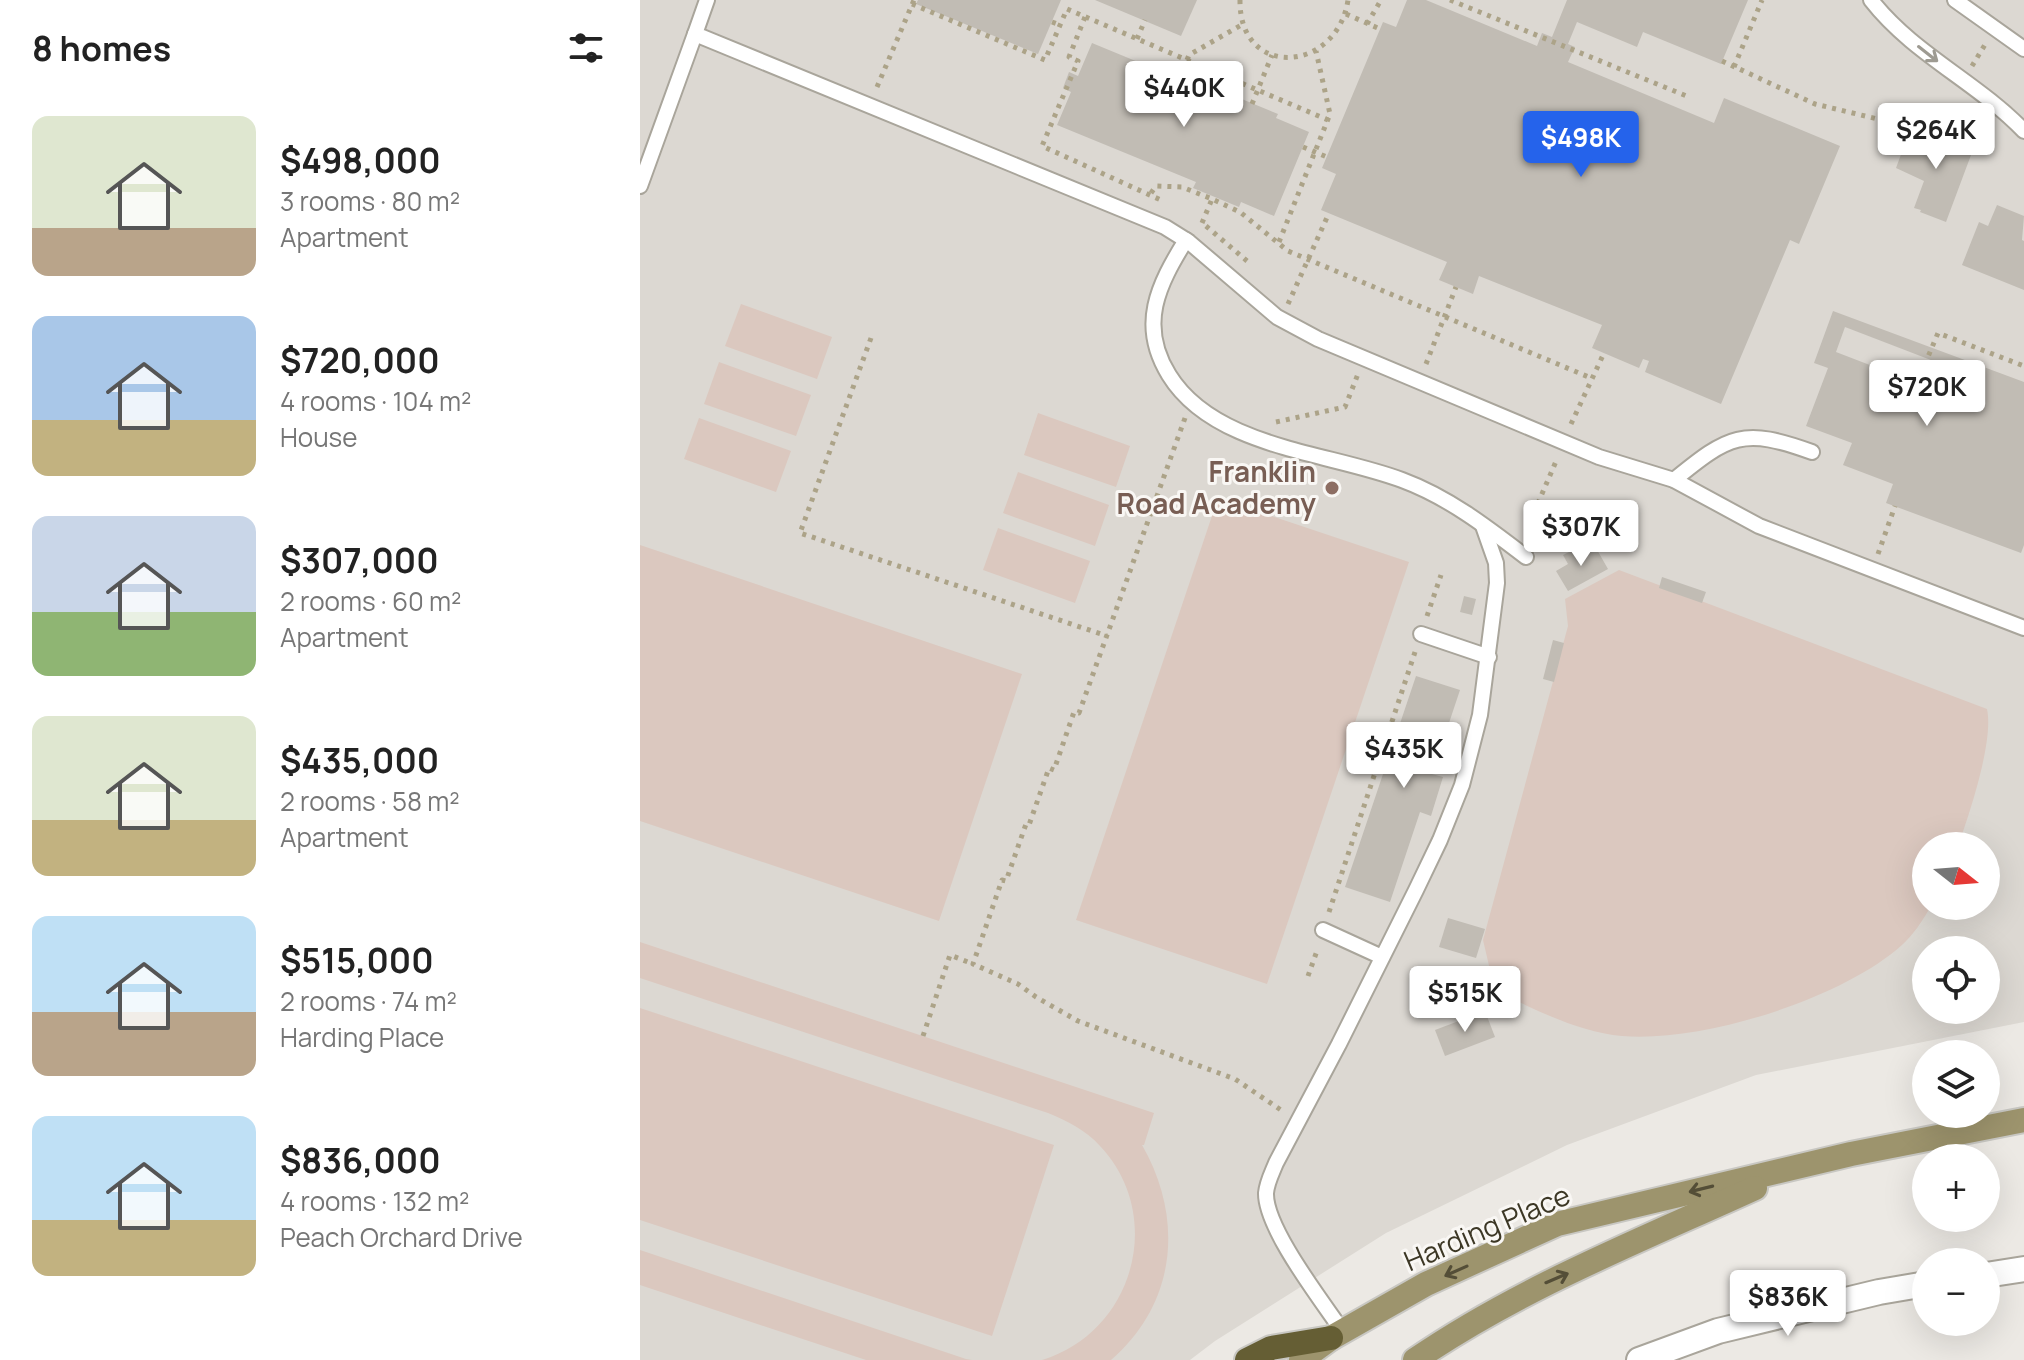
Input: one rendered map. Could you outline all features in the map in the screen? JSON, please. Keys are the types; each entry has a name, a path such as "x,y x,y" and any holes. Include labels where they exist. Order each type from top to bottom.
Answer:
{"highway":[{"path":"1247,1360 1271,1348 1337,1335"}],"main road":[{"name":"Harding Place","path":"1301,1360 1337,1335 1426,1284 1557,1224 1804,1165 2024,1120"},
{"name":"Harding Place","path":"1415,1360 1463,1327 1542,1285 1804,1165"}],"street":[{"path":"2000,1273 2024,1269"},
{"path":"1639,1360 1718,1331 1912,1287"}],"lane":[{"path":"640,186 707,0"},
{"path":"1871,0 1903,34 1994,103 2024,131"},
{"path":"1955,0 2024,49"},
{"path":"695,34 1136,214 1186,240 1281,319 1318,339 1599,457 1674,480 1759,526 2024,628"},
{"path":"1186,240 1162,281 1152,327 1156,348 1165,368 1191,402 1222,424 1403,480 1433,493 1526,557"},
{"path":"1674,480 1702,457 1735,438 1779,440 1812,452"},
{"path":"1337,1335 1283,1242 1268,1207 1266,1194 1269,1180 1440,840 1462,785 1480,715 1497,575 1483,526"},
{"path":"1421,634 1489,657"},
{"path":"1323,930 1382,957"}],"path":[{"path":"1240,0 1243,24 1256,44 1272,55 1295,58 1316,51 1331,40 1346,14 1348,0"},
{"path":"1367,24 1381,0"},
{"path":"1450,0 1689,97"},
{"path":"1734,67 1762,0"},
{"path":"869,105 913,2 1045,60 1067,9 1328,120"},
{"path":"1346,14 1380,29"},
{"path":"1085,17 1069,57 1078,61 1042,146 1172,206"},
{"path":"1137,39 1145,20"},
{"path":"1052,22 1060,25"},
{"path":"1187,60 1189,55 1243,24"},
{"path":"1972,66 1986,42"},
{"path":"1278,243 1330,114 1316,51"},
{"path":"1252,104 1272,55"},
{"path":"1722,61 1815,104 1886,121 1923,137"},
{"path":"1303,147 1327,157"},
{"path":"1151,193 1156,186 1182,187 1212,199 1240,212 1288,251 1591,378"},
{"path":"1202,223 1212,199"},
{"path":"1281,319 1329,213"},
{"path":"1192,217 1250,264"},
{"path":"1419,381 1456,287"},
{"path":"1280,291 1291,297"},
{"path":"1917,383 1938,333 2024,366"},
{"path":"871,338 800,533 1107,636"},
{"path":"1260,438 1267,424 1345,407 1365,358"},
{"path":"973,964 1002,880 1006,881 1049,768 1054,770 1074,712 1079,713 1191,402"},
{"path":"1873,570 1895,506"},
{"path":"1308,976 1441,575"},
{"path":"923,1036 950,955 1018,984 1078,1021 1235,1079 1298,1122"}],"shaded area":[{"name":"Franklin Road Academy","path":"640,0 2024,0 2024,1022 1933,1040 1912,1040 1912,1044 1756,1075 1567,1145 1386,1233 1190,1360 640,1360"},
{"path":"741,304 832,337 817,379 725,346"},
{"path":"719,362 811,395 796,436 704,404"},
{"path":"1038,413 1130,446 1116,487 1024,455"},
{"path":"699,418 791,451 776,492 684,459"},
{"path":"1018,472 1109,505 1095,546 1003,513"},
{"path":"1218,498 1409,562 1267,984 1076,920"},
{"path":"998,528 1090,561 1075,603 983,570"},
{"path":"640,545 1022,674 939,921 640,821"},
{"path":"1619,570 1987,709 1984,758 1963,832 1912,832 1912,920 1922,920 1902,945 1876,965 1808,999 1730,1025 1691,1032 1655,1036 1605,1034 1557,1019 1495,991 1483,940 1568,626 1565,599"},
{"path":"640,942 1154,1113 1142,1145 1164,1201 1168,1230 1167,1258 1161,1286 1150,1313 1133,1337 1111,1360 1042,1360 1074,1346 1099,1325 1118,1298 1130,1269 1135,1237 1132,1205 1120,1174 1089,1135 1048,1113 640,978"},
{"path":"640,1008 1054,1145 992,1336 640,1220"},
{"path":"640,1250 972,1360 866,1360 640,1285"}],"building":[{"path":"918,0 1061,0 1038,54 916,4"},
{"path":"1095,0 1197,0 1181,36"},
{"path":"1407,0 1426,0 1537,46 1542,33 1552,37 1567,0 1748,0 1721,64 1643,32 1637,47 1577,22 1568,44 1575,47 1568,62 1714,123 1724,98 1840,146 1799,244 1790,240 1721,404 1645,372 1649,361 1643,359 1639,368 1592,348 1602,325 1479,276 1473,294 1439,280 1447,262 1321,210 1336,174 1322,168 1383,22 1396,27"},
{"path":"1092,43 1230,100 1232,95 1278,114 1276,118 1309,132 1274,216 1241,202 1239,207 1193,188 1196,182 1057,125 1071,92 1063,88 1069,72 1078,76"},
{"path":"1925,130 1974,147 1946,222 1914,208 1924,181 1896,168 1907,138 1921,144"},
{"path":"1997,205 2024,216 2024,290 1962,265 1979,222 1988,226"},
{"path":"1833,311 2024,382 2024,545 2021,553 1886,503 1893,484 1843,465 1852,443 1806,426 1828,368 1814,363","holes":["1845,327 1936,362 1927,387 1836,352"]},
{"path":"1577,548 1582,556 1596,548 1608,569 1568,591 1556,571 1568,564 1563,555"},
{"path":"1662,577 1706,592 1702,603 1659,588"},
{"path":"1464,596 1476,599 1472,615 1460,612"},
{"path":"1553,640 1564,643 1554,682 1543,679"},
{"path":"1416,676 1460,690 1432,774 1443,777 1431,816 1420,812 1390,902 1345,887"},
{"path":"1448,918 1485,929 1476,958 1439,947"},
{"path":"1485,1011 1495,1037 1445,1056 1435,1030"}],"place":[{"name":"Franklin Road Academy","path":"1332,488"}]}
